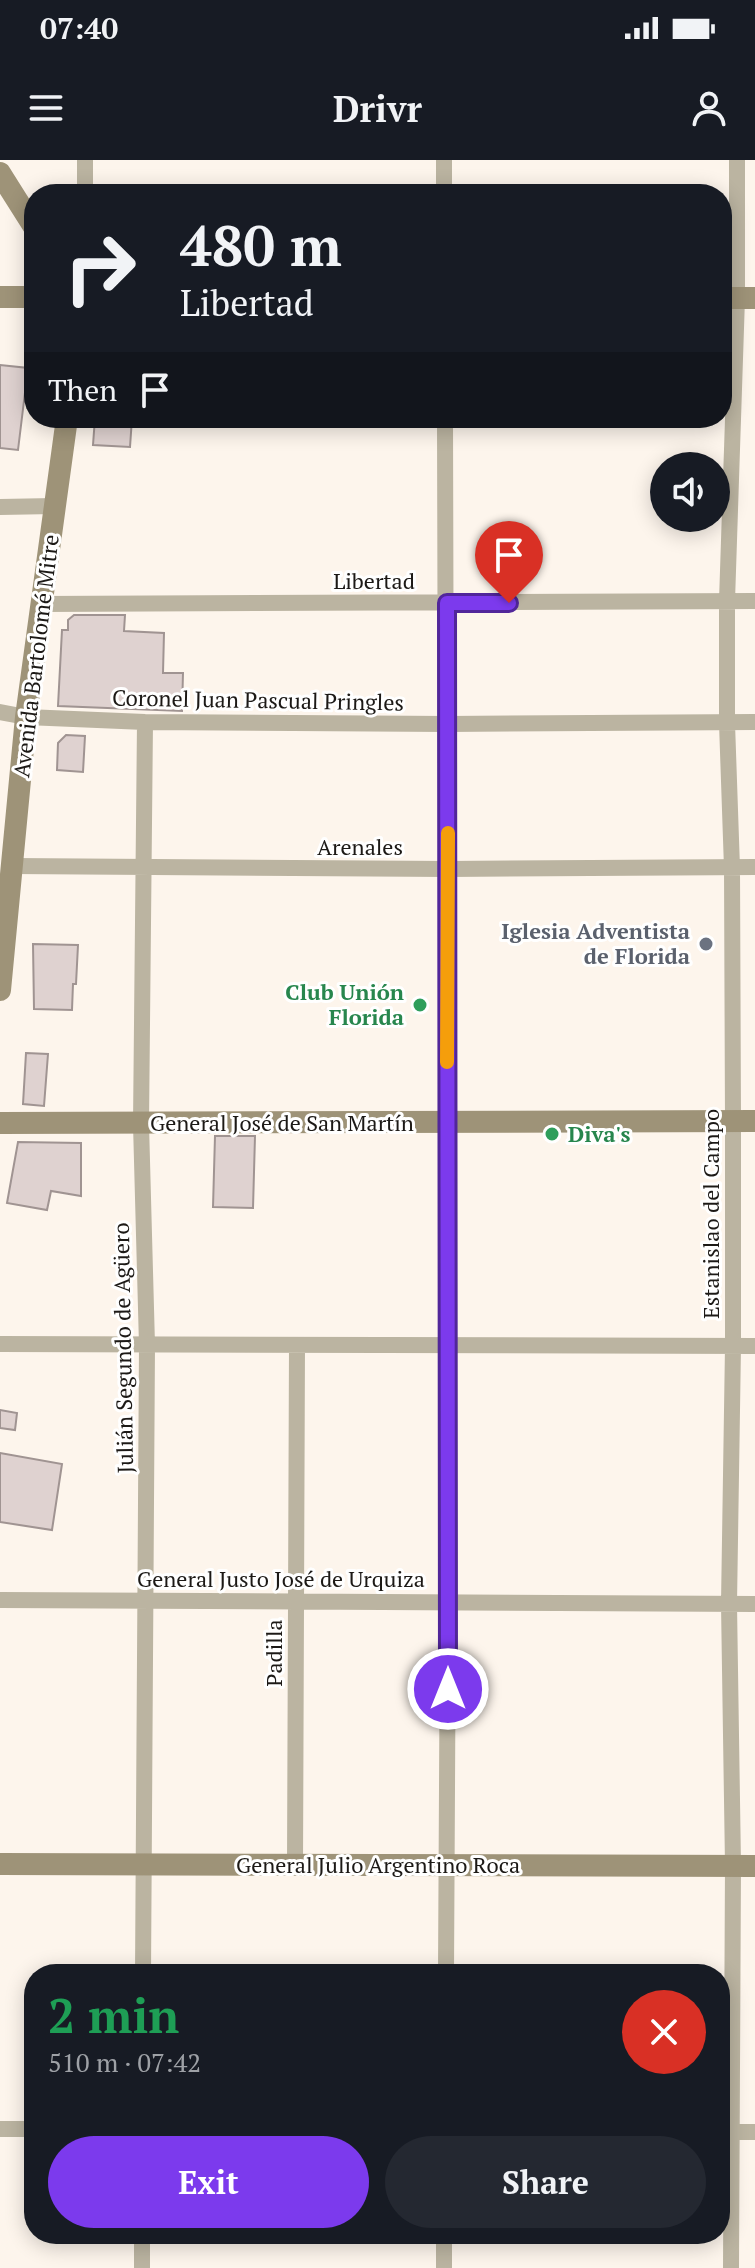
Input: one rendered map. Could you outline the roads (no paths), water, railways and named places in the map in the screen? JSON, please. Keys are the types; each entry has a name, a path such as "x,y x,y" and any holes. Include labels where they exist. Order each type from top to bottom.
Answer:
{"street":[{"path":"85,160 85,184"},
{"path":"444,160 444,184"},
{"name":"Estanislao del Campo","path":"730,2062 744,1865 729,1604 733,1346 744,1121 727,723 727,601 738,298 737,160"},
{"path":"0,173 24,211"},
{"path":"0,297 24,297"},
{"name":"Avenida Bartolomé Mitre","path":"0,990 4,913 13,866 26,717 66,428"},
{"path":"445,428 448,869 446,1964"},
{"path":"0,507 54,506"},
{"name":"Libertad","path":"41,604 755,601"},
{"name":"Coronel Juan Pascual Pringles","path":"0,712 26,717 145,722 755,722"},
{"name":"Julián Segundo de Agüero","path":"143,1964 147,1345 141,1124 145,722"},
{"name":"Arenales","path":"13,866 448,869 755,867"},
{"name":"General José de San Martín","path":"0,1123 744,1121"},
{"path":"0,1344 755,1346"},
{"name":"Padilla","path":"295,1866 297,1345"},
{"name":"General Justo José de Urquiza","path":"0,1600 755,1604"},
{"name":"General Julio Argentino Roca","path":"0,1864 744,1865"},
{"path":"0,2129 24,2129"},
{"path":"730,2132 755,2132"},
{"path":"142,2244 142,2268"},
{"path":"444,2244 444,2268"},
{"name":"Estanislao del Campo","path":"730,2244 731,2268"}],"place":[{"name":"Iglesia Adventista de Florida","path":"706,944"},
{"name":"Club Unión Florida","path":"420,1005"},
{"name":"Diva's","path":"552,1134"}]}
